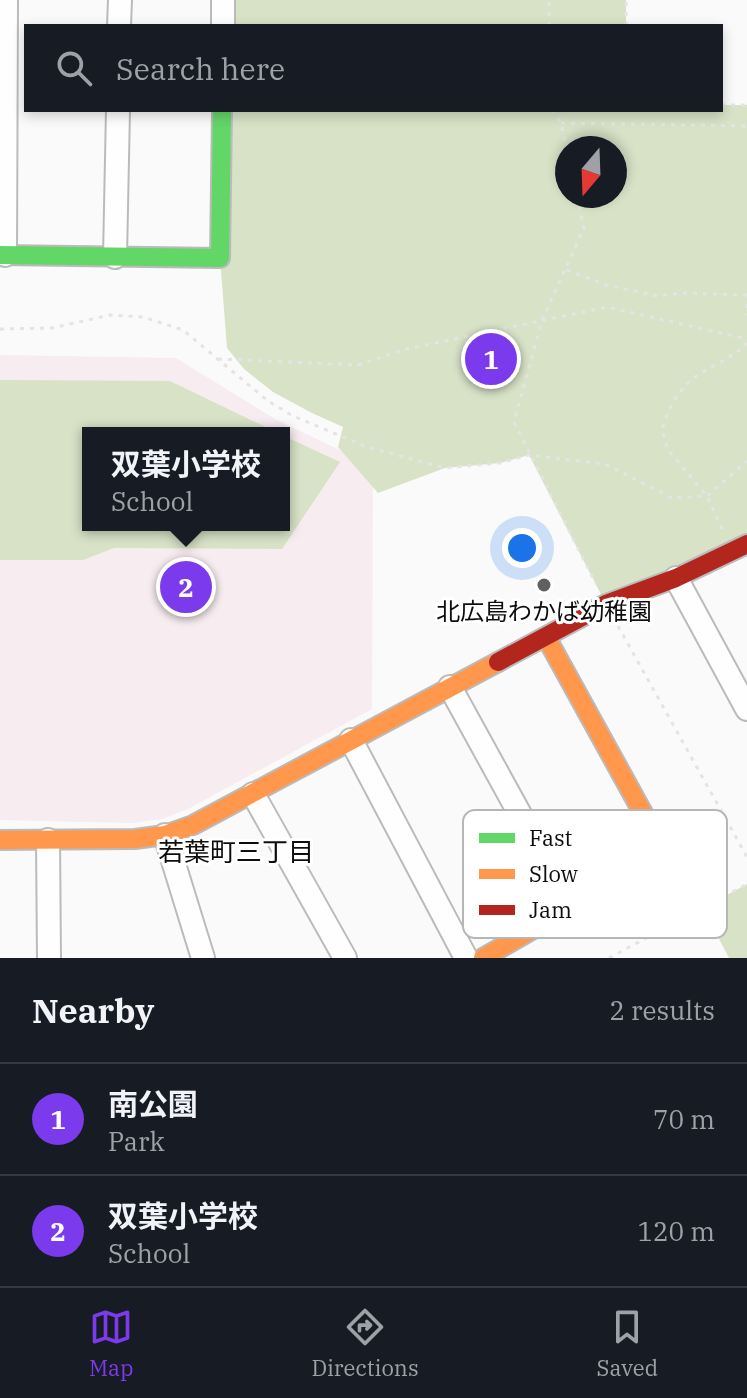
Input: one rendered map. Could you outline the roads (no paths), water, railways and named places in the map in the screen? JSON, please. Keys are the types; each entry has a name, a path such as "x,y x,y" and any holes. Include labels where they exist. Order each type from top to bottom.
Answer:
{"street":[{"path":"6,0 2,255 220,258 222,112"},
{"path":"119,24 120,0"},
{"path":"223,0 223,24"},
{"path":"115,257 118,112"},
{"path":"0,840 135,839 165,835 193,825 606,604 676,578 740,547"},
{"path":"676,578 747,709"},
{"path":"546,637 641,810"},
{"path":"450,687 518,810"},
{"path":"351,740 466,958"},
{"path":"253,794 345,958"},
{"path":"165,835 203,958"},
{"path":"48,840 49,958"},
{"path":"483,958 518,938"}],"place":[{"name":"南公園","path":"491,359"},
{"name":"北広島わかば幼稚園","path":"544,585"},
{"name":"双葉小学校","path":"186,587"}],"district":[{"name":"若葉町三丁目","path":"236,852"}]}
